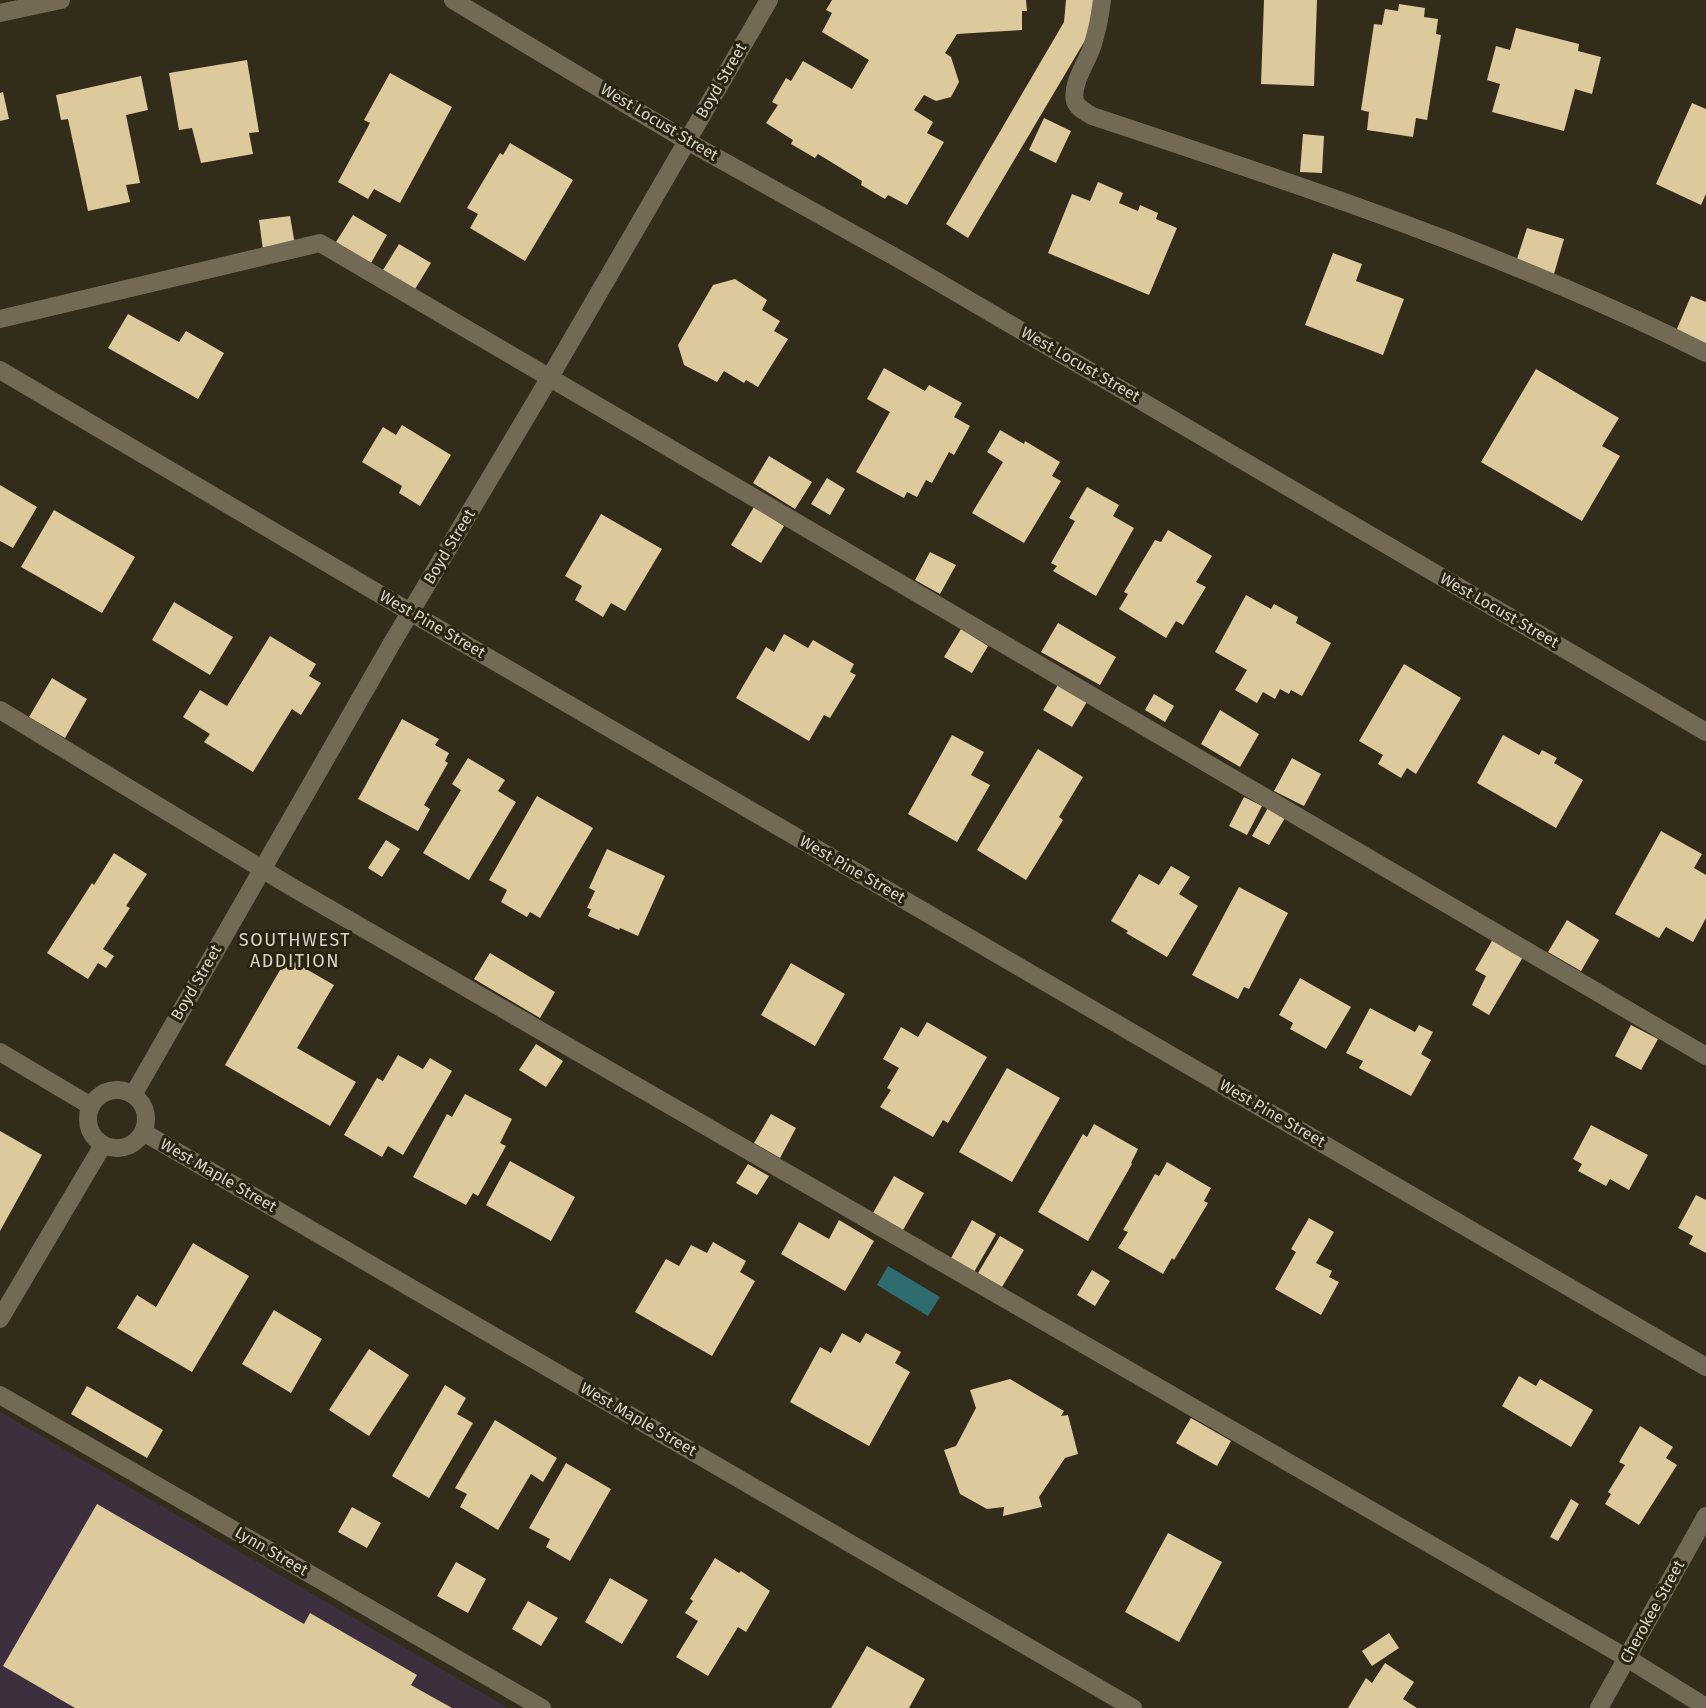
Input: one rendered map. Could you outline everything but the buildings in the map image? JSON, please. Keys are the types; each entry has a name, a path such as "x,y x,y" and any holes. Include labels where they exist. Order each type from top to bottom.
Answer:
{"street":[{"path":"0,13 61,0"},
{"name":"West Locust Street","path":"453,0 687,141 904,262 1706,732"},
{"name":"Boyd Street","path":"133,1095 410,612 768,0"},
{"path":"1102,0 1094,40 1074,98 1077,106 1083,111 1092,116 1264,173 1505,262 1645,323 1706,353"},
{"path":"0,319 320,243 1706,1056"},
{"name":"West Pine Street","path":"0,370 410,612 1706,1367"},
{"path":"0,710 262,869 1627,1658 1706,1707"},
{"path":"0,1052 91,1106"},
{"path":"124,1091 133,1095 143,1108 145,1116 143,1132 131,1145 123,1148 103,1145 91,1133 88,1124 87,1115 91,1106 105,1092 124,1091"},
{"name":"West Maple Street","path":"143,1132 1133,1708"},
{"path":"0,1319 103,1145"},
{"name":"Lynn Street","path":"0,1395 542,1708"},
{"name":"Cherokee Street","path":"1599,1708 1706,1516"}],"shaded area":[{"path":"0,1412 508,1708 0,1708"}],"water":[{"path":"888,1266 940,1297 928,1316 877,1285"}],"district":[{"name":"SOUTHWEST ADDITION","path":"295,951"}]}
